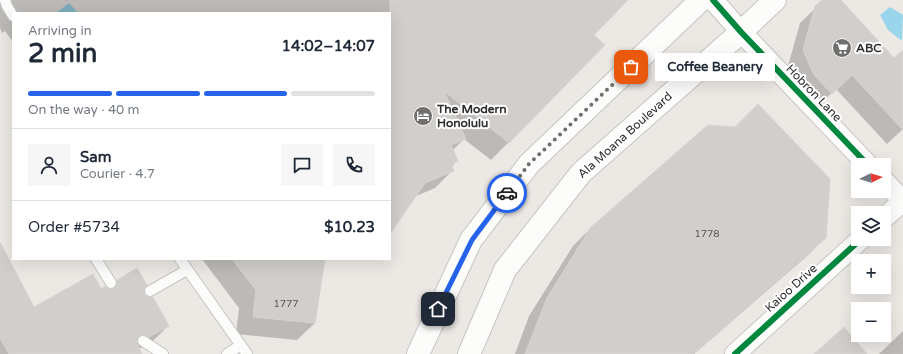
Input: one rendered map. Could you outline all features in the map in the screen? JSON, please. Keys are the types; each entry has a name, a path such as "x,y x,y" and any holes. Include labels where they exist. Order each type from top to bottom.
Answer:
{"main road":[{"path":"418,354 472,240 529,164 702,0"},
{"name":"Ala Moana Boulevard","path":"469,354 505,270 581,173 741,32 775,0"}],"street":[{"name":"Hobron Lane","path":"713,0 741,32 861,158"},
{"path":"891,188 903,201 891,212"},
{"name":"Kaioo Drive","path":"735,354 853,246"}],"lane":[{"path":"5,0 6,6 12,15"},
{"path":"97,260 112,283"},
{"path":"181,260 247,354"},
{"path":"150,291 187,270"},
{"path":"143,341 163,354"},
{"path":"227,354 241,345"}],"water":[{"path":"69,3 77,12 57,12"},
{"path":"890,7 903,15 902,41 888,30 880,15"}],"building":[{"name":"The Modern Honolulu","path":"390,0 628,0 594,35 605,45 509,143 444,91 466,139 451,145 458,161 451,164 454,171 425,183 391,233"},
{"name":"ABC","path":"822,0 841,0 894,58 903,50 903,130 852,75 832,94 814,75 803,50 815,6"},
{"path":"758,104 830,179 826,238 693,354 525,354 547,298 591,227 708,125 735,127"},
{"path":"0,242 34,307 93,274 101,289 105,286 108,289 114,289 117,286 117,280 137,268 147,285 144,288 144,294 147,297 153,297 169,326 149,337 143,335 138,337 137,344 142,354 9,354 0,338"},
{"path":"233,260 325,260 315,323 253,317 256,290"},
{"path":"844,327 851,335 851,342 857,342 867,354 814,354"}],"cycle path":[{"path":"713,0 741,32 861,158"},
{"path":"735,354 853,246"}],"way so far":[{"path":"507,193 529,164 631,67"}],"place":[{"name":"ABC","path":"842,48"},
{"name":"Coffee Beanery","path":"631,67"},
{"name":"The Modern Honolulu","path":"423,116"}],"route":[{"path":"438,309 472,240 507,193"}]}
